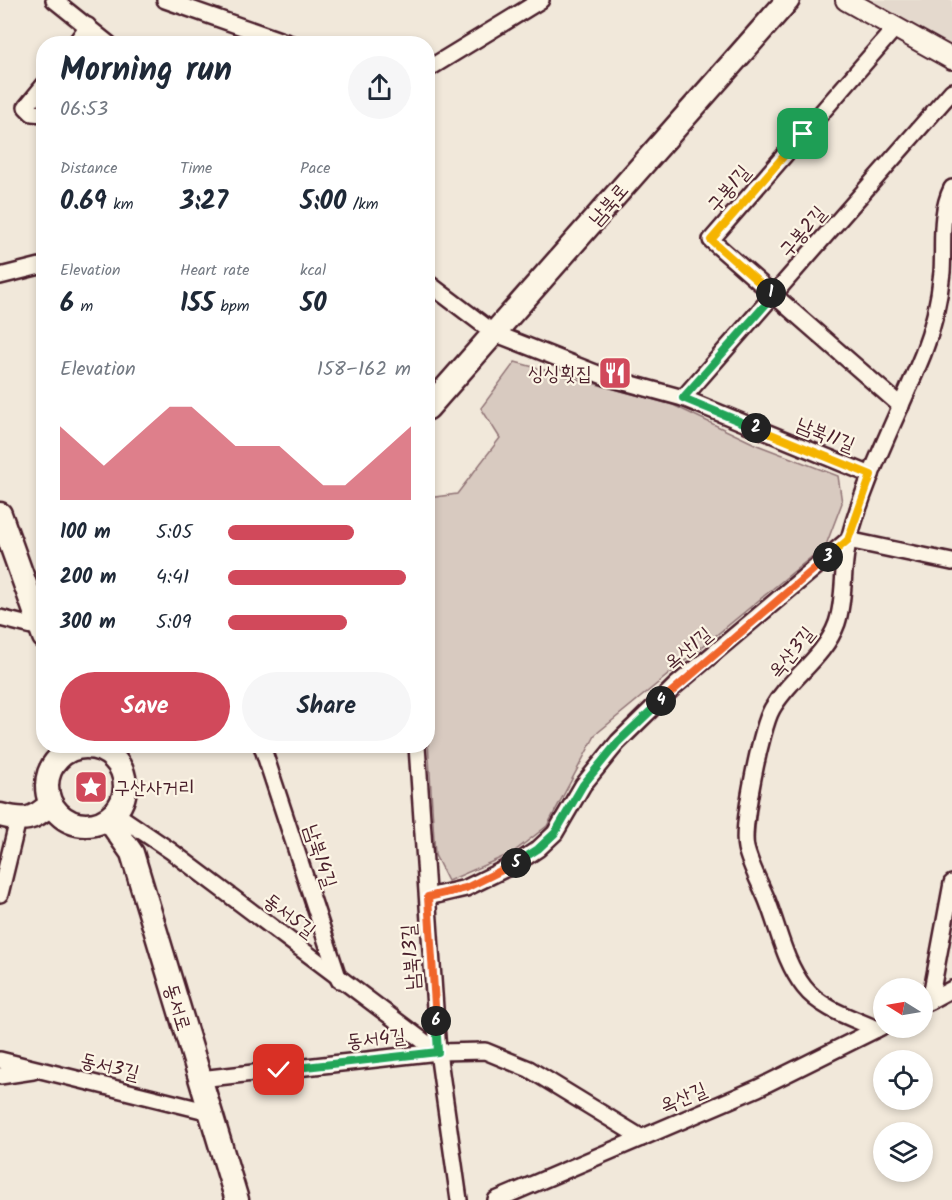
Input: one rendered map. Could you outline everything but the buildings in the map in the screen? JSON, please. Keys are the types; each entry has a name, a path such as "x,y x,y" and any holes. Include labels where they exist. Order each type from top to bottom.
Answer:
{"main road":[{"name":"남북로","path":"435,400 788,0"},
{"path":"0,514 36,615"},
{"path":"64,753 51,767 46,785 51,804 56,812 71,823 90,825 111,816 124,796 123,753"},
{"path":"9,818 36,817 51,804"},
{"name":"동서로","path":"111,816 132,853 237,1200"}],"street":[{"path":"54,0 100,36"},
{"path":"165,0 268,36"},
{"path":"435,65 541,0"},
{"path":"846,0 952,59"},
{"path":"81,36 88,26"},
{"name":"구봉1길","path":"895,27 711,240 901,406"},
{"name":"구봉2길","path":"683,398 952,91"},
{"path":"36,94 26,107 32,113 36,113"},
{"name":"옥산3길","path":"873,1025 831,1009 805,988 785,956 769,903 745,846 754,773 765,727 772,709 820,654 838,620 848,540 871,475 938,314 942,270 942,233 952,188"},
{"path":"0,276 36,267"},
{"name":"남북11길","path":"435,288 494,333 606,376 683,398 871,475"},
{"path":"848,540 952,562"},
{"name":"옥산1길","path":"428,897 466,888 518,863 538,849 555,833 583,785 618,742 675,687 848,540"},
{"path":"0,618 36,630"},
{"name":"남북14길","path":"264,753 339,980"},
{"name":"남북13길","path":"418,753 438,1052 459,1200"},
{"name":"동서5길","path":"111,816 171,851 339,980 438,1052"},
{"path":"0,894 9,818"},
{"path":"931,978 952,883"},
{"path":"933,999 952,989"},
{"name":"옥산길","path":"496,1200 758,1088 873,1031"},
{"name":"동서4길","path":"200,1079 438,1052 485,1051 529,1069 642,1138"},
{"name":"동서3길","path":"0,1060 210,1112"},
{"path":"0,1076 40,1071"}],"shaded area":[{"path":"851,0 952,0 952,55"},
{"path":"515,362 673,405 757,445 838,476 842,503 826,545 596,734 547,826 512,853 448,881 435,855 429,753 435,753 435,497 457,494 500,438 481,408"}],"place":[{"name":"싱싱횟집","path":"615,373"},
{"name":"구산사거리","path":"91,787"}],"route":[{"path":"279,1070 438,1052 428,897 466,888 518,863 538,849 555,833 583,785 618,742 675,687 848,540 871,475 683,398 774,295 711,240 803,134"}]}
